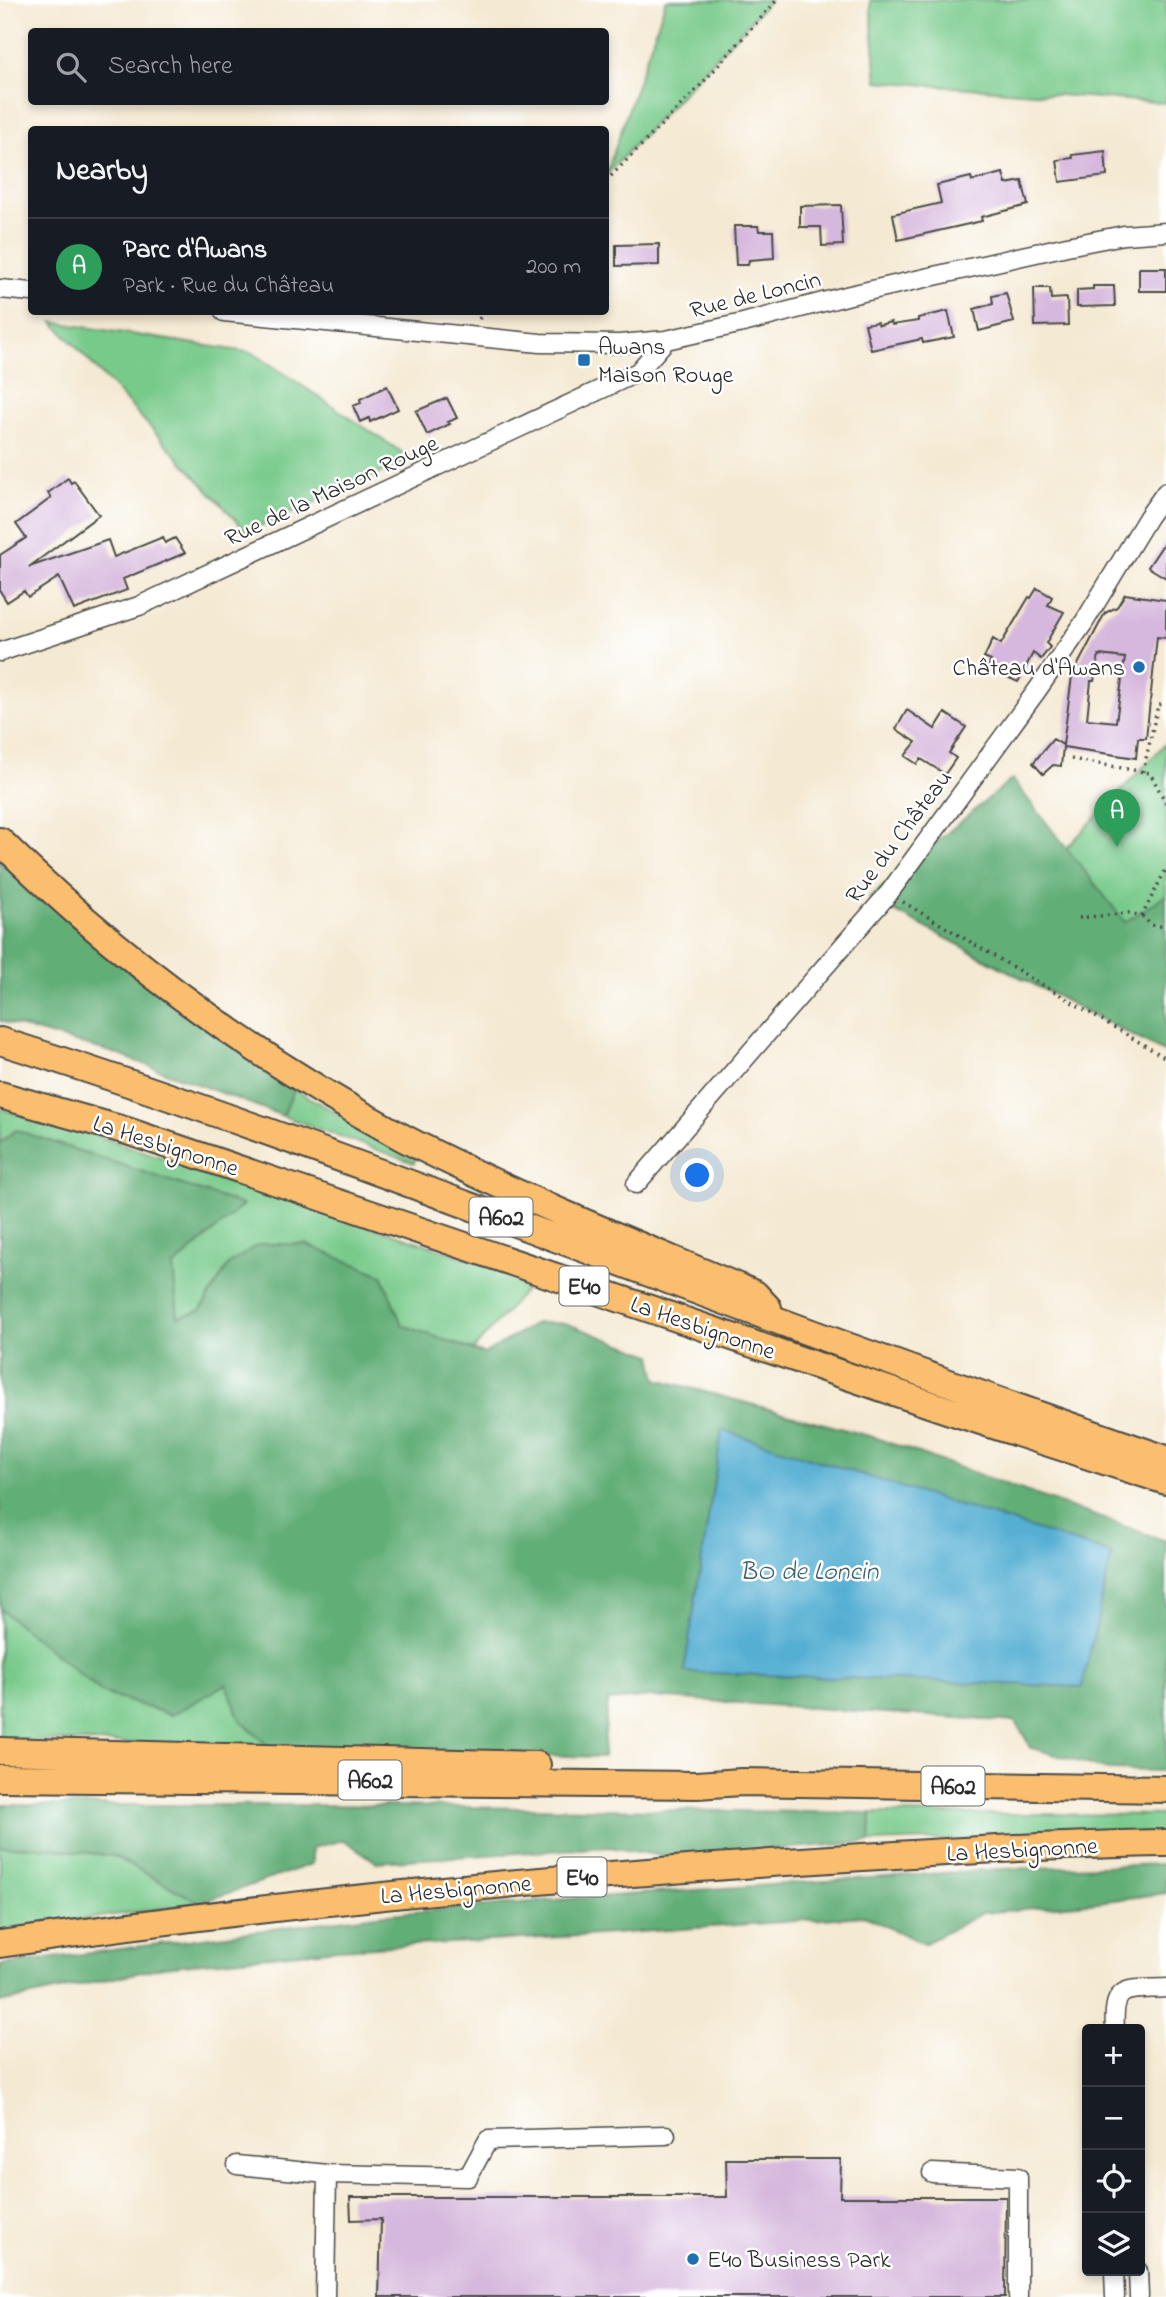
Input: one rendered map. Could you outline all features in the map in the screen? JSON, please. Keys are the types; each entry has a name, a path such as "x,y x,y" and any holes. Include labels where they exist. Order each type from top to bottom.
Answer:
{"highway":[{"path":"0,841 34,874 169,987 247,1043 400,1137 497,1184 755,1294 781,1322 960,1388 1166,1459"},
{"name":"A602","path":"0,1041 115,1077 274,1133 781,1322"},
{"name":"La Hesbignonne","path":"0,1094 127,1131 933,1406 1166,1481"},
{"path":"0,1751 701,1769 741,1782"},
{"name":"A602","path":"0,1778 697,1785 741,1782 1166,1789"},
{"name":"La Hesbignonne","path":"0,1944 367,1897 661,1870 910,1854 1166,1843"}],"street":[{"name":"Rue de Loncin","path":"255,315 540,343 619,344 666,340 1067,246 1124,234 1166,232"},
{"path":"0,289 28,292"},
{"name":"Rue de la Maison Rouge","path":"0,652 139,606 348,509 638,372 666,340"},
{"name":"Rue du Château","path":"636,1184 888,893 1038,689 1083,624 1166,492"},
{"path":"1115,2024 1117,1998 1124,1992 1166,1988"},
{"path":"237,2165 327,2174 468,2177 488,2140 666,2135"},
{"path":"932,2172 1018,2177 1018,2297"},
{"path":"325,2297 327,2174"},
{"path":"1114,2276 1115,2297"},
{"path":"1138,2276 1139,2297"}],"path":[{"path":"609,178 697,89 776,0"},
{"path":"1143,772 1158,705 1166,704"},
{"path":"1071,759 1150,773 1166,803"},
{"path":"1142,916 1166,869"},
{"path":"888,893 1166,1058"},
{"path":"1079,918 1129,913 1142,916 1152,925 1166,927"}],"green space":[{"path":"666,0 770,0 609,172"},
{"path":"870,0 1166,0 1166,103 877,81"},
{"path":"53,322 253,353 412,459 247,532"},
{"path":"1166,743 1166,1053 969,951"},
{"path":"1012,779 1125,922 1166,895 1166,1053 869,898"},
{"path":"0,858 294,1089 283,1116 114,1053 0,1021"},
{"path":"294,1089 416,1157 414,1163 283,1116"},
{"path":"0,1109 70,1127 534,1280 473,1350 402,1325 382,1275 229,1264 200,1311 178,1317 173,1267 242,1205 16,1130 0,1143"},
{"path":"16,1130 243,1205 173,1267 178,1317 200,1311 229,1264 260,1244 305,1244 382,1275 402,1325 484,1354 536,1323 565,1323 652,1355 657,1379 873,1437 1166,1541 1166,1771 1108,1770 1031,1748 1016,1722 652,1697 608,1701 603,1757 270,1748 240,1720 227,1684 171,1715 103,1693 0,1609 0,1143"},
{"path":"0,1609 103,1693 171,1715 227,1684 240,1720 270,1748 0,1739"},
{"path":"0,1805 326,1805 871,1813 870,1842 667,1857 610,1847 376,1862 344,1840 312,1848 312,1864 200,1903 114,1856 39,1847 0,1847"},
{"path":"871,1813 1166,1815 1166,1833 870,1842"},
{"path":"0,1847 39,1847 114,1856 200,1903 0,1931"},
{"path":"1166,1864 1166,1893 982,1913 924,1944 864,1916 598,1935 338,1949 164,1967 0,2003 0,1965 377,1915 1000,1869"}],"water":[{"name":"BO de Loncin","path":"722,1430 1112,1554 1082,1687 684,1672"}],"building":[{"path":"1105,151 1107,176 1060,182 1057,160 1073,158 1072,155"},
{"path":"1003,173 1006,184 1022,181 1028,205 981,217 982,221 898,240 893,214 941,203 937,185 971,177 972,181"},
{"path":"841,205 843,245 822,246 821,227 800,227 800,206"},
{"path":"734,226 758,226 759,231 773,231 774,258 749,260 748,265 736,265"},
{"path":"659,244 659,265 616,266 616,245"},
{"path":"1139,268 1166,268 1166,291 1139,291"},
{"path":"1093,286 1114,286 1115,306 1077,307 1077,290 1093,289"},
{"path":"1034,288 1050,288 1051,299 1067,298 1068,325 1035,326"},
{"path":"1006,293 1014,322 979,331 974,309 993,304 992,296"},
{"path":"948,311 954,337 923,343 922,339 871,350 865,324 891,322 892,325 918,321 918,318"},
{"path":"387,386 398,409 370,422 369,418 360,422 353,406 361,403 360,399"},
{"path":"447,398 457,418 427,435 416,411"},
{"path":"68,478 71,483 74,481 99,515 29,567 108,540 114,557 163,537 165,543 175,538 185,553 123,579 127,590 74,610 59,577 28,597 24,591 7,602 0,591 0,555 26,538 16,524 51,498 48,493"},
{"path":"1166,540 1166,578 1148,567"},
{"path":"1037,588 1052,597 1048,605 1064,612 1046,643 1050,647 1041,659 1033,653 1018,682 987,668 991,661 984,658 993,639 1001,644"},
{"name":"Château d'Awans","path":"1125,594 1166,600 1166,638 1157,637 1146,738 1138,738 1136,758 1063,747 1061,766 1053,765 1043,774 1033,763 1053,739 1063,745 1072,676 1105,613 1117,607","holes":["1099,655 1125,658 1116,722 1087,719 1091,681 1094,681"]},
{"path":"907,710 935,729 945,713 966,727 949,753 956,758 945,774 921,759 917,764 905,756 916,742 896,729"},
{"name":"E40 Business Park","path":"726,2159 841,2159 840,2197 1006,2197 1005,2297 379,2297 381,2219 351,2220 350,2197 727,2197"}],"place":[{"name":"Awans Maison Rouge","path":"584,360"},
{"name":"Château d'Awans","path":"1139,667"},
{"name":"Parc d'Awans","path":"1117,847"},
{"name":"E40 Business Park","path":"693,2259"}]}
